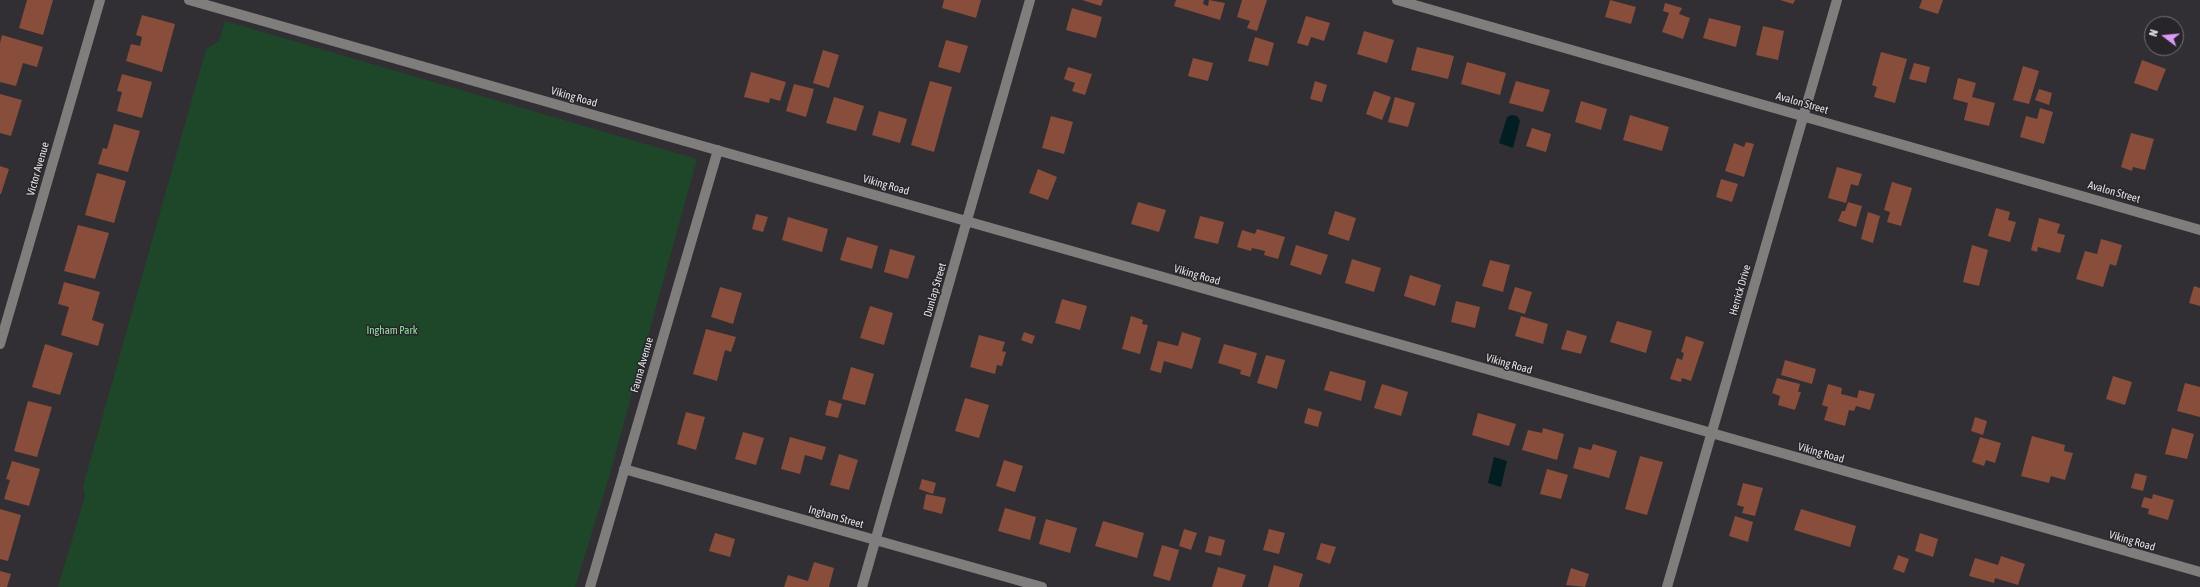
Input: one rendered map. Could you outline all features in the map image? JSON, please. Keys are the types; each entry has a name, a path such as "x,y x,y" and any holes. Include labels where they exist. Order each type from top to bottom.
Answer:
{"street":[{"name":"Victor Avenue","path":"0,344 100,0"},
{"name":"Viking Road","path":"189,0 2200,572"},
{"name":"Dunlap Street","path":"862,587 968,221 1030,0"},
{"name":"Avalon Street","path":"1397,0 2200,230"},
{"name":"Herrick Drive","path":"1667,587 1837,0"},
{"name":"Fauna Avenue","path":"590,587 718,150"},
{"name":"Ingham Street","path":"624,469 1042,587"}],"green space":[{"name":"Ingham Park","path":"225,21 697,159 607,484 575,587 58,587 85,496 83,486 206,49 219,41"}],"water":[{"path":"1512,115 1517,116 1520,121 1513,148 1499,143 1507,117"},
{"path":"1494,457 1507,461 1501,487 1488,483"}],"building":[{"path":"27,0 53,0 43,35 19,28"},
{"path":"944,0 981,0 976,18 942,8"},
{"path":"1082,0 1103,0 1101,6"},
{"path":"1176,0 1204,0 1203,4 1208,6 1209,0 1225,3 1220,20 1174,6"},
{"path":"1242,0 1267,0 1257,31 1247,28 1250,21 1237,17"},
{"path":"1610,0 1636,7 1631,24 1605,17"},
{"path":"1780,0 1795,0 1793,4"},
{"path":"1922,0 1943,0 1938,14 1919,8"},
{"path":"1665,3 1682,8 1679,14 1690,18 1683,39 1662,32 1669,13 1663,11"},
{"path":"1072,8 1102,17 1096,38 1066,30"},
{"path":"142,15 175,24 162,72 126,61 131,44 140,46 142,37 136,35"},
{"path":"1306,16 1330,23 1324,41 1311,37 1308,46 1297,43"},
{"path":"1709,18 1741,26 1736,47 1703,38"},
{"path":"1763,26 1784,31 1778,60 1756,55"},
{"path":"1364,31 1394,40 1387,63 1357,54"},
{"path":"2,35 43,47 37,67 23,63 16,86 0,82 0,43"},
{"path":"1255,37 1274,43 1268,66 1248,61"},
{"path":"946,40 968,46 960,73 938,67"},
{"path":"1417,47 1454,56 1448,79 1411,70"},
{"path":"823,50 839,55 829,88 813,83"},
{"path":"1881,52 1907,59 1895,103 1874,97 1877,87 1872,85"},
{"path":"1193,58 1213,63 1208,81 1188,76"},
{"path":"2142,60 2166,69 2157,91 2134,83"},
{"path":"1467,62 1506,73 1500,95 1461,84"},
{"path":"1914,63 1930,67 1926,83 1909,79"},
{"path":"2023,66 2039,71 2029,104 2013,100"},
{"path":"1068,67 1092,74 1085,95 1072,91 1075,83 1064,79"},
{"path":"751,72 786,82 780,101 770,98 769,103 744,97"},
{"path":"122,74 152,82 142,118 117,111 122,92 117,91"},
{"path":"1958,78 1976,83 1972,97 1995,103 1989,126 1964,120 1968,103 1953,99"},
{"path":"930,81 952,87 934,152 911,145"},
{"path":"1315,81 1327,85 1322,102 1310,99"},
{"path":"1516,81 1550,90 1543,112 1509,103"},
{"path":"794,84 814,89 806,117 786,111"},
{"path":"2039,89 2052,93 2049,105 2035,100"},
{"path":"1374,91 1391,97 1382,120 1366,114"},
{"path":"0,94 22,100 11,136 0,133"},
{"path":"834,97 864,106 856,131 826,123"},
{"path":"1395,97 1415,103 1408,127 1388,122"},
{"path":"1581,101 1607,109 1601,130 1575,122"},
{"path":"2040,108 2053,112 2044,144 2020,137 2026,116 2037,119"},
{"path":"879,111 907,119 900,143 872,135"},
{"path":"1630,115 1669,127 1662,151 1623,140"},
{"path":"1051,116 1073,122 1064,154 1042,148"},
{"path":"114,124 140,131 128,172 98,164 103,148 107,149"},
{"path":"1532,128 1551,134 1546,152 1526,146"},
{"path":"2131,133 2154,139 2145,170 2133,167 2132,171 2121,167"},
{"path":"1746,142 1754,144 1744,177 1725,171 1734,143 1744,147"},
{"path":"0,166 9,169 1,194 0,194"},
{"path":"1837,167 1862,174 1858,186 1851,184 1846,203 1828,198"},
{"path":"1038,169 1057,177 1048,200 1029,193"},
{"path":"97,173 126,181 114,223 85,215"},
{"path":"1721,179 1738,184 1732,202 1716,197"},
{"path":"1892,182 1912,188 1901,226 1887,222 1890,212 1884,210"},
{"path":"1138,202 1166,210 1159,232 1131,224"},
{"path":"1848,202 1862,206 1856,227 1838,221 1842,211 1845,211"},
{"path":"1996,208 2010,212 2008,220 2016,222 2010,242 1988,236"},
{"path":"1335,211 1356,218 1349,241 1328,234"},
{"path":"1868,212 1880,216 1873,243 1861,239"},
{"path":"756,214 768,217 763,232 752,229"},
{"path":"1200,216 1224,222 1218,244 1194,238"},
{"path":"788,217 828,229 822,252 782,240"},
{"path":"2039,218 2060,224 2057,233 2065,235 2060,253 2038,247 2037,252 2031,250"},
{"path":"78,225 109,233 95,279 64,271"},
{"path":"1257,229 1285,237 1278,259 1264,255 1265,251 1252,248 1251,251 1237,247 1242,230 1255,234"},
{"path":"847,237 878,246 872,269 840,260"},
{"path":"2101,239 2122,245 2116,266 2110,264 2103,287 2076,279 2085,251 2097,254"},
{"path":"1296,245 1328,255 1321,275 1290,265"},
{"path":"1972,245 1988,250 1979,286 1963,282"},
{"path":"890,249 915,256 908,279 884,272"},
{"path":"1352,259 1381,268 1374,292 1345,283"},
{"path":"1490,260 1510,265 1503,292 1482,286"},
{"path":"1410,275 1441,285 1435,306 1404,296"},
{"path":"64,282 100,292 92,320 104,324 98,346 61,335 69,307 58,304"},
{"path":"2194,286 2200,288 2200,306 2189,303"},
{"path":"720,287 742,293 733,324 711,317"},
{"path":"1515,287 1532,292 1525,314 1508,309"},
{"path":"1062,299 1087,306 1080,330 1055,323"},
{"path":"1456,301 1480,307 1475,328 1451,322"},
{"path":"870,306 893,313 884,345 860,338"},
{"path":"1131,316 1143,320 1142,324 1148,325 1140,354 1122,349"},
{"path":"1521,316 1548,324 1543,344 1515,336"},
{"path":"1617,321 1652,331 1646,353 1610,342"},
{"path":"706,329 736,337 731,352 725,350 717,381 693,374"},
{"path":"1567,330 1587,336 1581,354 1561,349"},
{"path":"1024,332 1035,336 1032,344 1021,340"},
{"path":"1182,332 1201,338 1192,369 1164,361 1161,373 1150,370 1158,341 1178,346"},
{"path":"979,335 1005,342 1002,351 1006,352 1002,366 997,365 995,374 970,367"},
{"path":"1686,336 1704,342 1691,381 1682,378 1681,382 1670,379 1677,358 1682,360 1684,353 1681,352"},
{"path":"45,344 73,353 60,395 32,387"},
{"path":"1224,344 1257,353 1250,377 1240,374 1241,370 1218,363"},
{"path":"1266,355 1285,360 1277,389 1257,383"},
{"path":"1785,360 1816,369 1812,384 1781,375"},
{"path":"851,367 874,374 865,405 842,399"},
{"path":"1330,371 1366,381 1361,401 1324,390"},
{"path":"2113,376 2132,382 2125,405 2106,399"},
{"path":"1777,378 1800,384 1798,392 1801,392 1795,410 1778,405 1780,396 1772,393"},
{"path":"2185,383 2200,387 2200,417 2177,411"},
{"path":"1382,384 1408,392 1401,416 1374,408"},
{"path":"1828,384 1842,388 1841,394 1857,398 1859,390 1875,394 1870,410 1856,406 1854,411 1849,410 1845,426 1824,420 1828,407 1822,405"},
{"path":"965,398 989,405 979,438 955,431"},
{"path":"829,400 842,404 838,418 825,415"},
{"path":"28,401 52,407 37,457 14,451"},
{"path":"1308,408 1322,412 1318,427 1304,423"},
{"path":"686,412 705,417 696,450 677,444"},
{"path":"1478,413 1516,424 1509,446 1472,435"},
{"path":"1975,417 1987,421 1983,435 1971,431"},
{"path":"1543,428 1564,434 1557,460 1522,450 1528,430 1542,433"},
{"path":"2172,428 2194,434 2187,459 2165,454"},
{"path":"743,432 764,438 756,465 735,459"},
{"path":"2032,436 2065,445 2064,451 2073,453 2065,480 2051,476 2049,483 2021,476"},
{"path":"790,437 826,447 822,460 805,455 800,474 781,469"},
{"path":"1980,437 2001,443 1995,463 1986,460 1984,466 1972,462"},
{"path":"1593,444 1617,451 1609,478 1573,468 1579,447 1591,450"},
{"path":"839,454 858,460 849,490 830,485"},
{"path":"1640,456 1663,462 1647,515 1625,509"},
{"path":"1004,460 1023,466 1015,492 996,486"},
{"path":"12,461 40,469 29,506 4,499 10,480 6,479"},
{"path":"1547,469 1568,475 1561,499 1540,494"},
{"path":"2135,473 2147,476 2143,491 2131,488"},
{"path":"922,479 936,483 933,494 919,489"},
{"path":"1743,483 1763,488 1755,516 1742,513 1744,507 1737,505"},
{"path":"926,494 946,498 942,514 923,509"},
{"path":"2153,494 2174,500 2168,520 2148,514 2149,509 2141,507 2144,497 2152,499"},
{"path":"1005,508 1036,517 1030,540 998,531"},
{"path":"0,509 21,515 8,561 0,559"},
{"path":"1801,509 1856,526 1850,547 1794,530"},
{"path":"1735,516 1753,522 1748,542 1729,536"},
{"path":"1046,519 1077,528 1070,553 1039,544"},
{"path":"1103,521 1144,533 1137,558 1095,546"},
{"path":"1184,529 1197,533 1191,550 1179,546"},
{"path":"1269,529 1285,533 1279,554 1263,550"},
{"path":"715,533 735,539 730,557 709,551"},
{"path":"1920,533 1938,539 1933,557 1915,551"},
{"path":"1209,536 1225,540 1221,556 1205,552"},
{"path":"1321,543 1336,547 1330,564 1316,559"},
{"path":"1162,545 1179,550 1170,581 1153,576"},
{"path":"1898,555 1909,559 1904,573 1893,569"},
{"path":"2001,556 2025,564 2018,585 1995,578 1994,583 1969,576 1975,558 1998,565"},
{"path":"814,562 834,568 829,587 784,587 788,575 808,581"},
{"path":"1274,565 1303,574 1299,587 1268,587"},
{"path":"1218,567 1246,575 1242,587 1212,587"},
{"path":"1571,568 1589,574 1585,587 1566,585"},
{"path":"0,571 11,574 7,587 0,587"}]}
